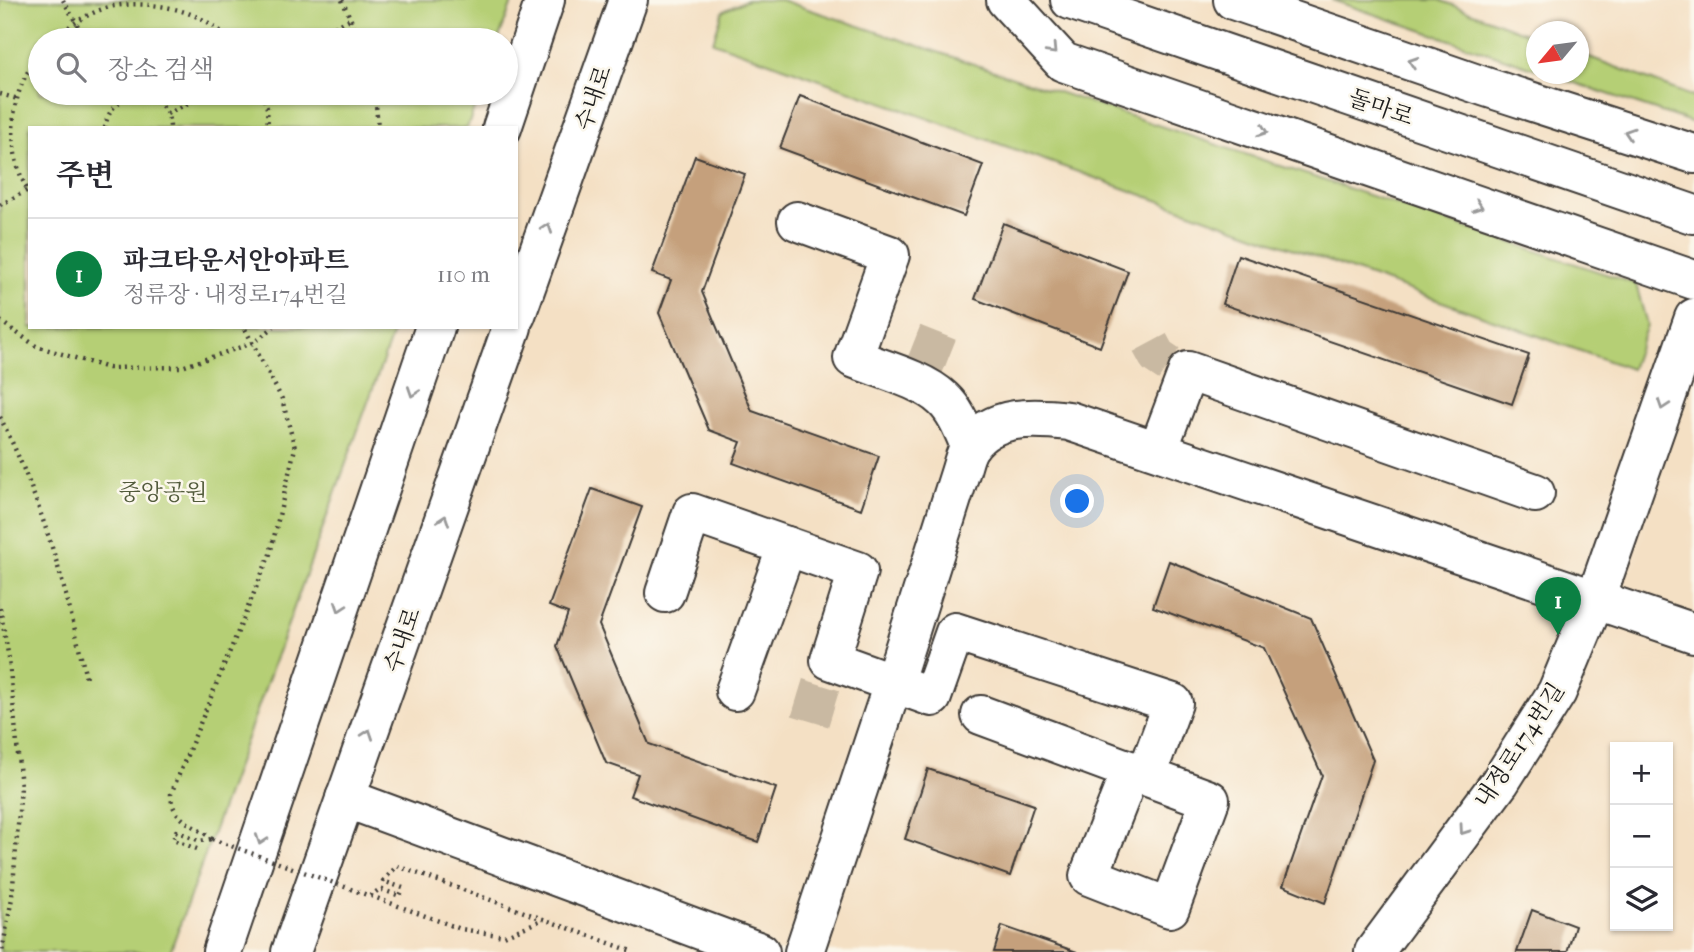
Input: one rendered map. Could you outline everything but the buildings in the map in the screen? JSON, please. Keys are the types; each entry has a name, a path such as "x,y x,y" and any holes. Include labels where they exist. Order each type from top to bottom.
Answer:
{"main road":[{"path":"518,80 545,0"},
{"name":"수내로","path":"518,309 628,0"},
{"path":"1006,0 1063,62 1694,281"},
{"name":"돌마로","path":"1070,0 1692,214"},
{"path":"1233,0 1486,87 1694,154"},
{"path":"503,126 510,105"},
{"path":"797,220 890,255 853,358 921,375 927,386 944,400 958,419 970,446"},
{"name":"내정로174번길","path":"1374,952 1500,782 1557,692 1596,598 1694,318"},
{"path":"222,952 434,329"},
{"name":"수내로","path":"291,952 511,329"},
{"path":"1158,450 1179,367 1535,494"},
{"path":"804,952 960,472 970,446 991,428 1017,419 1069,421 1694,632"},
{"path":"665,593 692,513 858,571 827,668 893,684 932,697 955,632 1172,703 1139,773 981,715"},
{"path":"735,691 787,546"},
{"path":"345,798 761,952"}],"path":[{"path":"63,0 79,28"},
{"path":"342,0 355,28"},
{"path":"67,28 75,21 113,6 154,4 194,15 213,28"},
{"path":"333,28 351,19"},
{"path":"28,72 14,115 15,154 28,188"},
{"path":"0,94 18,99"},
{"path":"105,126 107,116 115,105"},
{"path":"158,105 167,114 170,126"},
{"path":"167,114 185,105"},
{"path":"266,105 268,126"},
{"path":"376,105 379,126"},
{"path":"0,205 28,191"},
{"path":"0,321 36,346 108,368 182,367 253,343 271,329"},
{"path":"245,329 282,399 295,448 270,554 171,794 177,815 212,839 461,929 504,936 544,919"},
{"path":"0,417 33,491 75,627 86,679"},
{"path":"0,608 11,671 21,787 12,898 2,952"},
{"path":"197,849 173,839 176,831 200,841 212,839"},
{"path":"370,896 380,889 400,896 403,888 383,881 397,866 634,952"}],"green space":[{"name":"중앙공원","path":"0,0 513,0 502,28 28,28 28,105 476,105 468,126 28,126 28,329 394,329 170,952 0,952"},
{"path":"747,0 781,0 1636,284 1647,325 1631,369 713,42 723,11"},
{"path":"1332,0 1439,0 1526,33 1526,66"},
{"path":"1589,57 1694,97 1694,123 1578,84 1589,84"}],"tunnel":[{"path":"924,368 941,325"},
{"path":"1150,343 1157,356 1169,364"},
{"path":"810,721 824,675"}],"place":[{"name":"파크타운서안아파트","path":"1558,635"}]}
